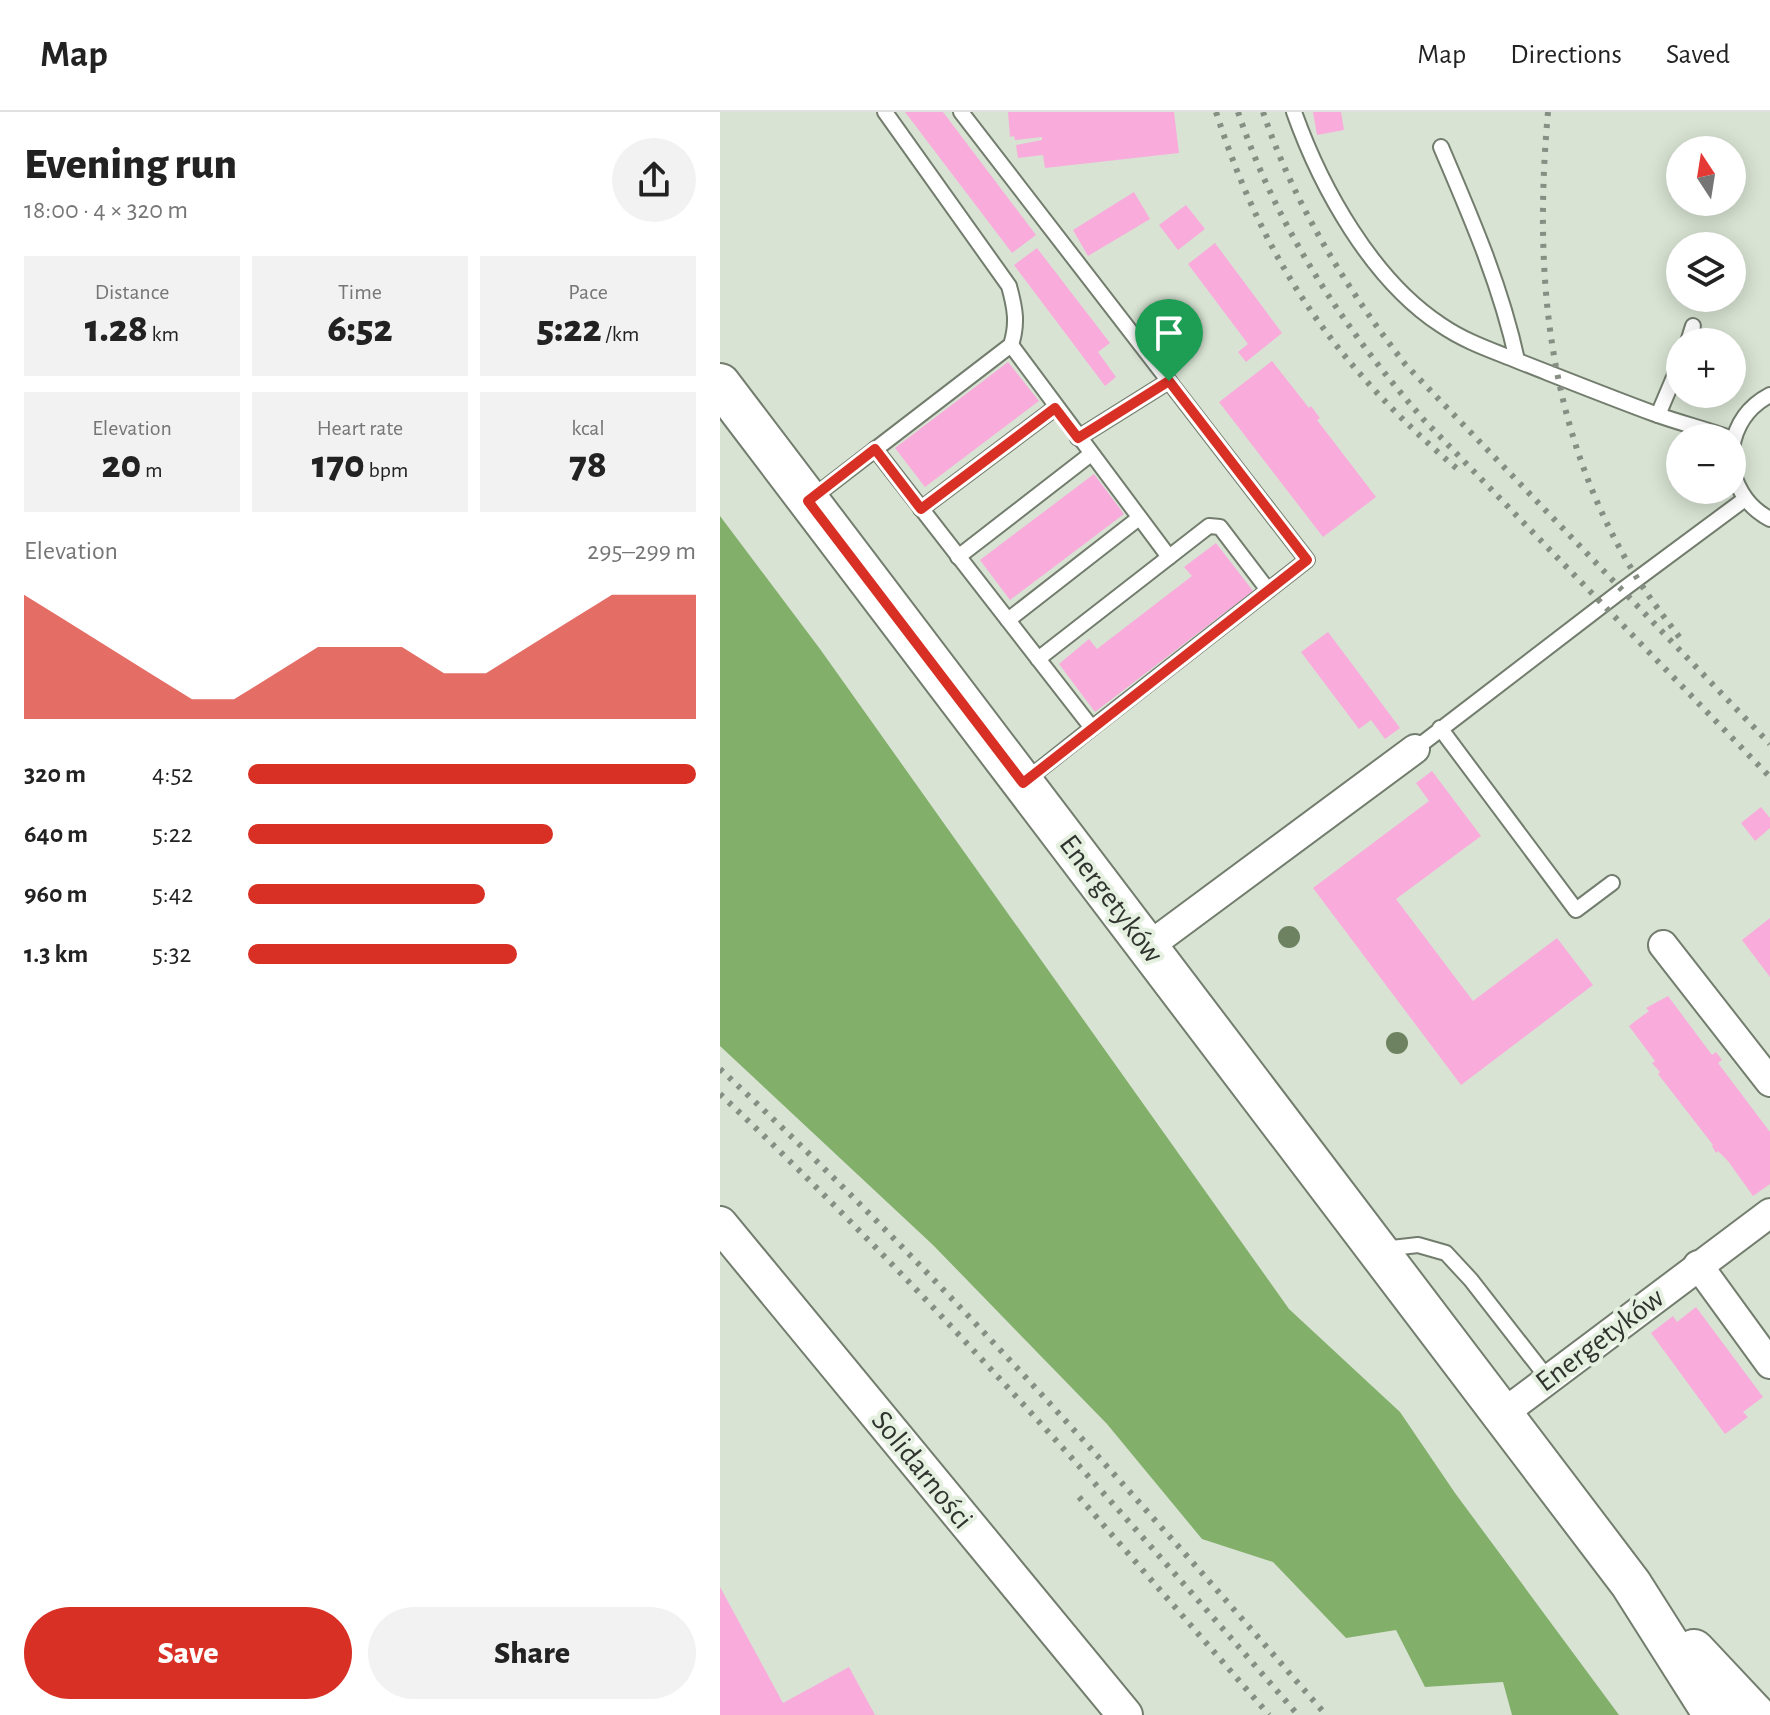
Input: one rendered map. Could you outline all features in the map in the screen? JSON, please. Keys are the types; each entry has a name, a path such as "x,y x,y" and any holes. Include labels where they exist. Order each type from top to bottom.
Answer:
{"main road":[{"name":"Energetyków","path":"720,384 1631,1584 1714,1715"},
{"name":"Energetyków","path":"1631,1584 1755,1715"}],"street":[{"path":"1149,946 1415,749"},
{"path":"1663,945 1770,1082"},
{"name":"Energetyków","path":"1501,1415 1770,1213"},
{"name":"Solidarności","path":"720,1224 1125,1715"},
{"path":"1698,1265 1770,1364"}],"lane":[{"path":"808,501 1011,345 1017,311 1009,286 885,112"},
{"path":"961,112 1307,560 1023,783"},
{"path":"1294,112 1311,157 1335,202 1368,251 1399,291 1439,324 1481,348 1684,424"},
{"path":"1441,147 1485,248 1503,301 1517,360"},
{"path":"1011,345 1169,557"},
{"path":"1078,438 1169,381"},
{"path":"1741,424 1748,411 1770,395"},
{"path":"1658,415 1666,396"},
{"path":"921,509 1055,408"},
{"path":"875,449 1092,728"},
{"path":"958,557 1091,454"},
{"path":"1746,500 1770,519"},
{"path":"1415,749 1738,504"},
{"path":"1008,620 1139,518"},
{"path":"1038,659 1209,526 1220,527 1268,590"},
{"path":"1440,728 1533,851 1553,888 1576,910 1612,883"},
{"path":"1375,1250 1418,1245 1446,1253 1471,1280 1549,1380"}],"green space":[{"path":"720,516 820,649 1289,1309 1400,1412 1455,1493 1619,1715 1512,1715 1503,1682 1425,1687 1396,1630 1346,1638 1273,1562 1202,1539 1107,1424 933,1245 720,1046"}],"building":[{"path":"905,112 943,112 1036,235 1012,253"},
{"path":"1008,112 1174,112 1179,153 1045,168 1043,155 1018,158 1016,145 1042,140 1042,137 1015,140 1014,136 1010,137"},
{"path":"1313,112 1341,112 1344,130 1317,135"},
{"path":"1134,192 1150,219 1088,256 1073,230"},
{"path":"1186,205 1205,229 1178,250 1159,225"},
{"path":"1215,243 1282,333 1246,362 1238,352 1248,344 1188,264"},
{"path":"1037,248 1110,343 1098,352 1116,377 1105,386 1014,265"},
{"path":"1272,361 1309,408 1311,406 1320,418 1317,420 1376,497 1323,537 1219,402"},
{"path":"1008,362 1039,401 925,487 895,448"},
{"path":"1094,474 1124,514 1010,600 980,560"},
{"path":"1216,543 1253,591 1095,712 1059,664 1089,639 1097,649 1192,576 1184,567"},
{"path":"1328,632 1400,728 1385,739 1371,720 1359,729 1301,652"},
{"path":"1432,771 1481,836 1396,899 1473,1001 1557,938 1593,985 1461,1085 1313,888 1429,801 1416,783"},
{"path":"1761,807 1770,818 1770,828 1755,841 1741,823"},
{"path":"1770,918 1770,977 1742,940"},
{"path":"1668,996 1712,1055 1716,1052 1722,1060 1718,1063 1770,1132 1770,1184 1753,1196 1728,1161 1718,1151 1716,1153 1658,1074 1660,1072 1652,1063 1655,1061 1629,1026 1649,1011 1646,1008"},
{"path":"1696,1307 1763,1397 1743,1412 1748,1417 1725,1434 1651,1333 1673,1316 1677,1322"},
{"path":"720,1587 783,1703 849,1667 875,1715 720,1715"}],"railway":[{"path":"1216,112 1258,219 1311,311 1378,394 1462,473"},
{"path":"1238,112 1272,196 1293,236 1340,313 1367,350 1424,420 1770,777"},
{"path":"1263,112 1290,180 1324,244 1362,306 1405,364 1770,744"},
{"path":"1548,112 1543,234 1546,294 1566,411 1583,468 1607,523 1637,578 1680,638"},
{"path":"720,1069 879,1223 1032,1384 1326,1715"},
{"path":"720,1094 944,1319 1088,1476 1298,1715"},
{"path":"1079,1497 1269,1715"}],"route":[{"path":"1169,381 1307,560 1023,783 808,501 875,449 921,509 1055,408 1078,438 1169,381"}]}
